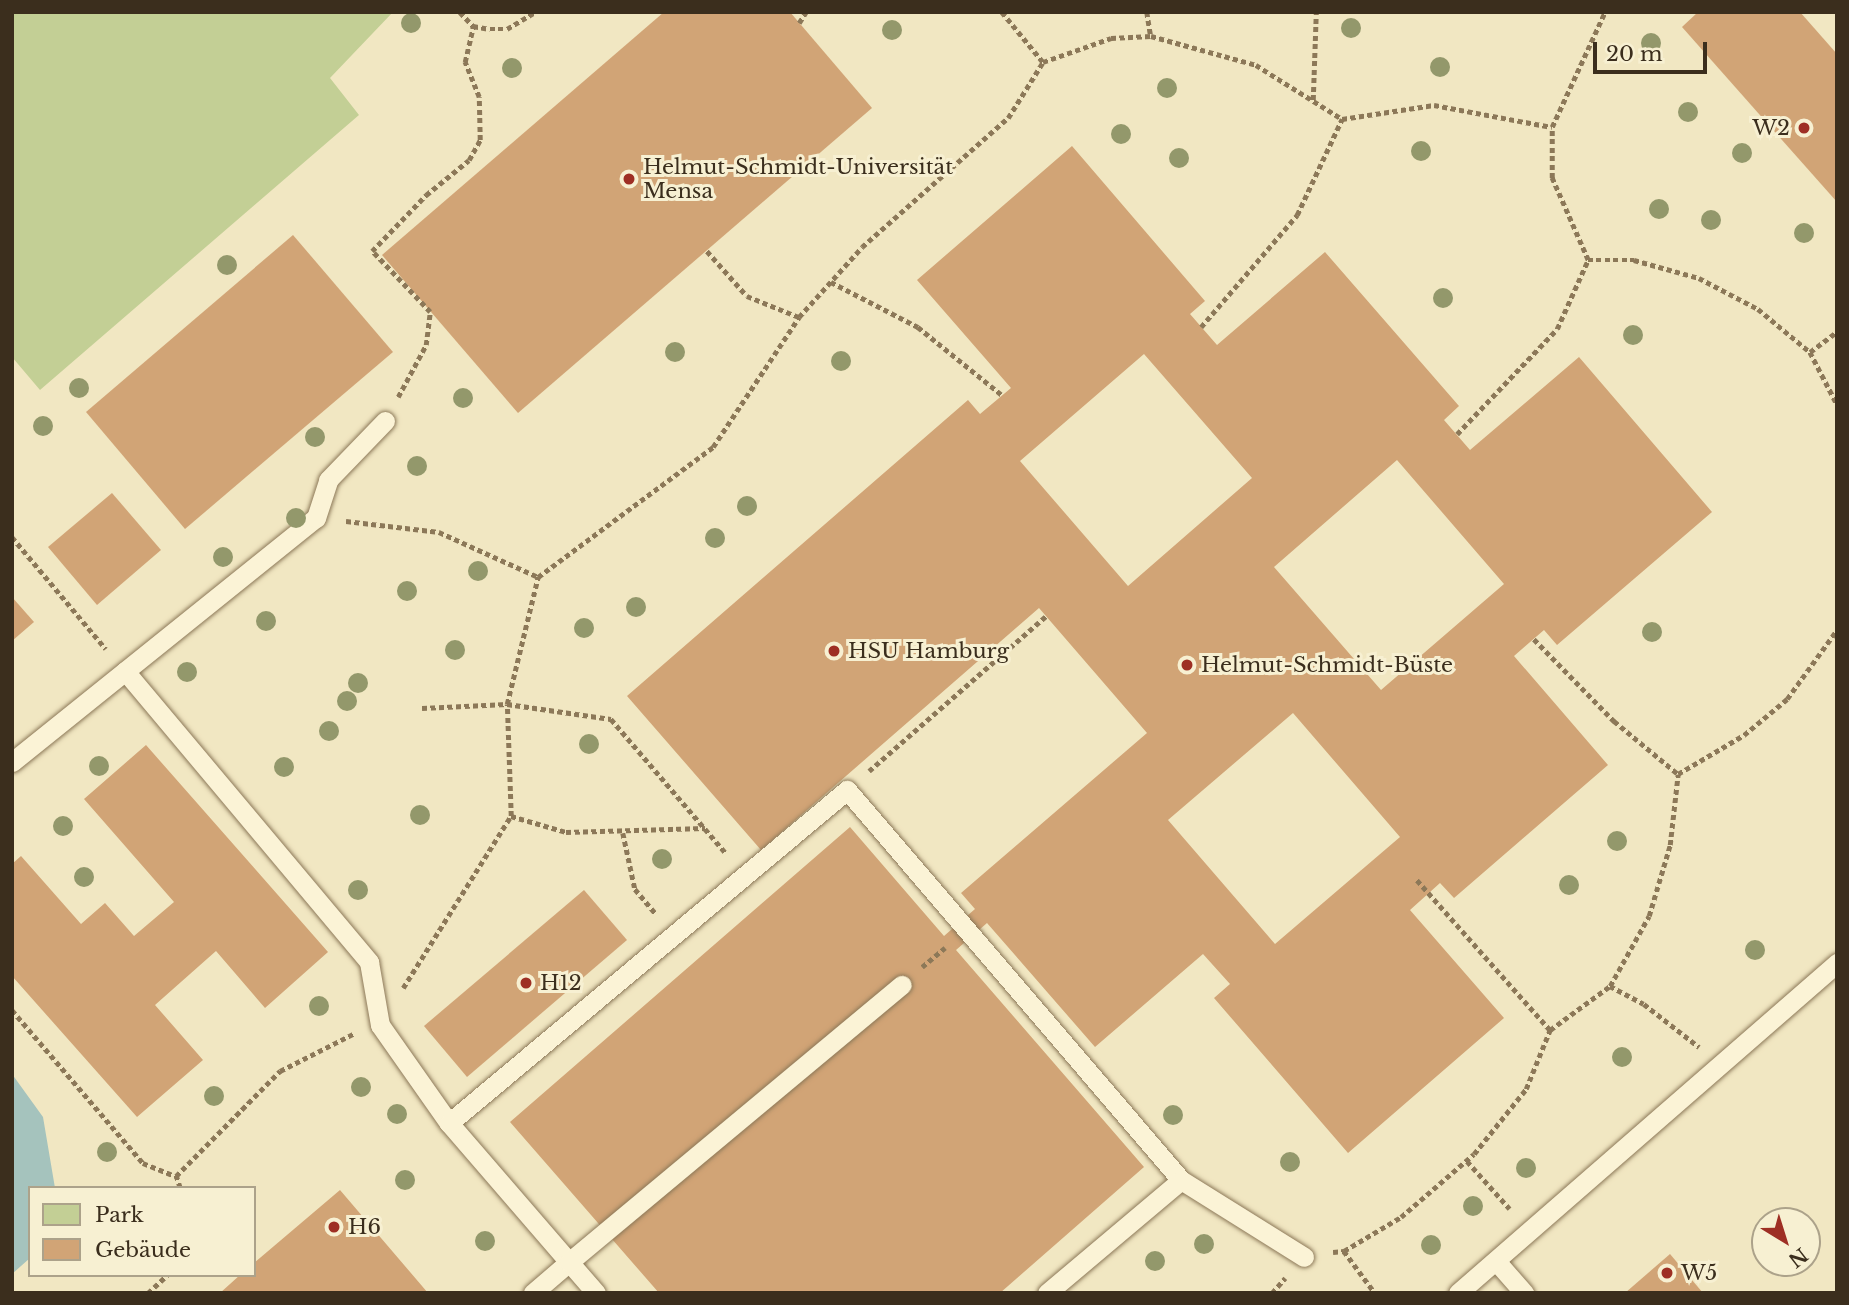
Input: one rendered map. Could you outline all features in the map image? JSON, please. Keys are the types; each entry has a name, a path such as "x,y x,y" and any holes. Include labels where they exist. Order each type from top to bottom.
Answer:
{"lane":[{"path":"12,762 316,517 328,480 385,421"},
{"path":"125,671 369,962 380,1025 449,1123 596,1293"},
{"path":"449,1123 848,790 1181,1180 1304,1257"},
{"path":"1458,1293 1718,1063 1837,963"},
{"path":"533,1293 902,985"},
{"path":"1047,1293 1181,1180"},
{"path":"1496,1261 1524,1293"}],"path":[{"path":"460,12 473,26 507,29 535,12"},
{"path":"799,23 806,12"},
{"path":"1002,12 1043,62"},
{"path":"1147,12 1151,36"},
{"path":"1312,101 1316,12"},
{"path":"1457,434 1557,329 1588,260 1552,178 1552,127 1605,12"},
{"path":"385,421 426,345 430,312 372,251 426,195 469,160 480,140 479,97 465,62 473,26"},
{"path":"176,1176 280,1071 337,1040 380,1025 511,816 507,704 538,577 713,447 799,317 862,247 1009,118 1043,62 1111,38 1151,36 1256,65 1342,119 1434,105 1552,127"},
{"path":"1201,327 1297,215 1342,119"},
{"path":"706,251 747,296 799,317"},
{"path":"1588,260 1634,260 1699,278 1758,309 1810,352 1837,404"},
{"path":"831,282 918,327 1002,395"},
{"path":"1810,352 1837,332"},
{"path":"316,517 439,531 538,577"},
{"path":"12,537 125,671"},
{"path":"848,790 1046,616"},
{"path":"1678,774 1744,735 1787,699 1837,629"},
{"path":"1534,639 1614,721 1678,774"},
{"path":"422,708 507,704 611,719 746,876"},
{"path":"1272,1293 1304,1257 1344,1251 1401,1217 1466,1161 1526,1090 1550,1030 1610,986 1649,916 1670,845 1678,774"},
{"path":"511,816 566,832 623,833 705,828"},
{"path":"623,833 635,889 675,936"},
{"path":"1417,880 1550,1030"},
{"path":"902,985 967,930"},
{"path":"1610,986 1644,1004 1718,1063"},
{"path":"12,1010 143,1163 176,1176"},
{"path":"1466,1161 1529,1230"},
{"path":"176,1176 179,1186"},
{"path":"1344,1251 1375,1293"},
{"path":"148,1293 165,1277"}],"green space":[{"path":"12,12 393,12 330,78 359,115 40,390 12,357"}],"water":[{"path":"12,1074 43,1117 55,1186 28,1186 28,1260 12,1274"}],"building":[{"name":"Helmut-Schmidt-Universität Mensa","path":"664,12 790,12 872,108 518,413 382,255"},
{"name":"W2","path":"1698,12 1800,12 1837,54 1837,202 1682,27"},
{"name":"HSU Hamburg","path":"1072,146 1205,301 1190,314 1217,345 1325,252 1459,406 1444,420 1470,450 1579,357 1712,512 1557,645 1544,630 1514,656 1608,765 1454,898 1440,883 1410,910 1504,1018 1348,1153 1214,998 1230,984 1203,954 1095,1047 987,923 956,950 1144,1167 1000,1293 659,1293 510,1122 850,827 944,936 975,909 961,893 1147,733 1039,608 761,850 627,696 968,400 980,414 1011,388 917,280","holes":["1144,354 1252,478 1128,586 1020,461","1397,460 1504,584 1381,690 1274,567","1293,713 1400,837 1275,944 1168,820"]},
{"path":"293,235 393,352 185,529 86,412"},
{"path":"112,493 161,550 97,605 48,547"},
{"path":"12,597 34,622 12,641"},
{"path":"146,745 328,952 265,1008 216,951 155,1005 203,1060 137,1117 12,976 12,864 21,856 81,924 105,903 134,936 174,902 84,799"},
{"name":"H12","path":"584,890 627,940 467,1077 424,1026"},
{"name":"H6","path":"340,1190 428,1293 220,1293 238,1277 256,1277 256,1261"},
{"name":"W5","path":"1670,1254 1703,1293 1625,1293"}],"place":[{"name":"W2","path":"1804,128"},
{"name":"Helmut-Schmidt-Universität Mensa","path":"629,179"},
{"name":"HSU Hamburg","path":"834,651"},
{"name":"Helmut-Schmidt-Büste","path":"1187,665"},
{"name":"H12","path":"526,983"},
{"name":"H6","path":"334,1227"},
{"name":"W5","path":"1667,1273"}]}
